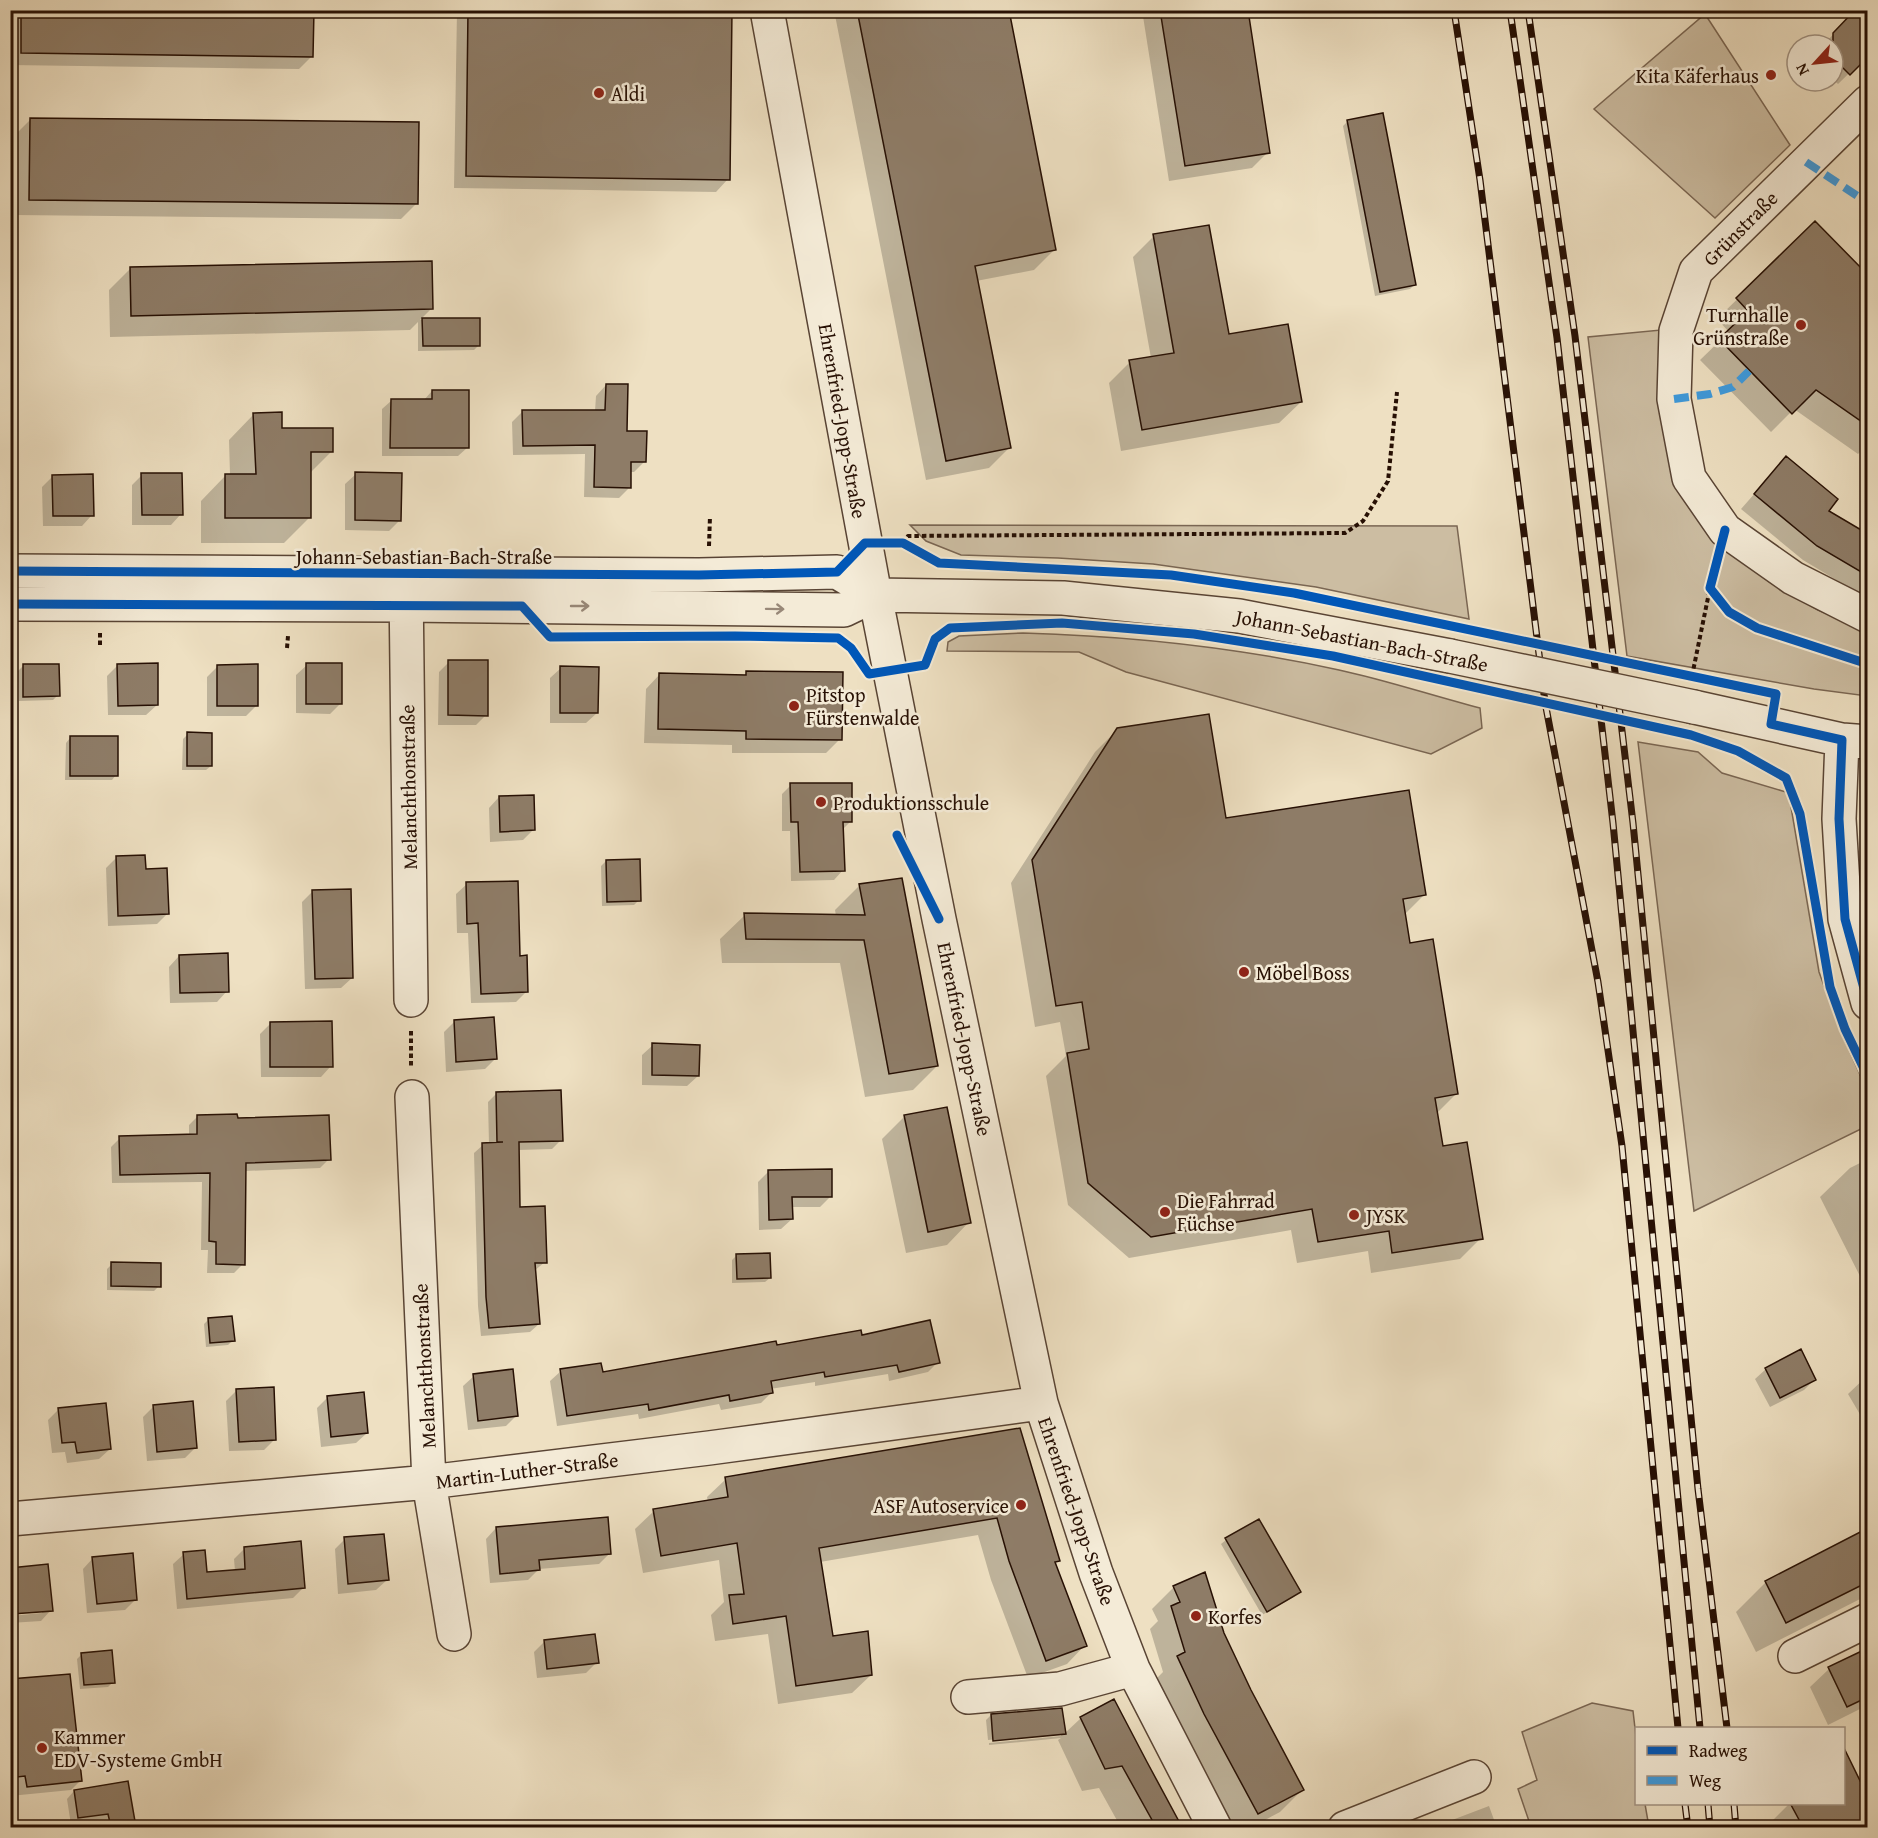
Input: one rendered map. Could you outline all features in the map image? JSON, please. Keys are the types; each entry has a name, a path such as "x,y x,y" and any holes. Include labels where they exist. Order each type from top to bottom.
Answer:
{"street":[{"name":"Ehrenfried-Jopp-Straße","path":"768,10 875,595 939,919 1041,1403 1096,1573 1133,1669 1215,1827"},
{"name":"Grünstraße","path":"1868,102 1696,271 1676,331 1674,399 1689,478 1725,530 1793,578 1868,616"},
{"name":"Johann-Sebastian-Bach-Straße","path":"10,571 406,589"},
{"name":"Johann-Sebastian-Bach-Straße","path":"10,604 699,575 837,572 875,595 1063,598 1239,616 1450,656 1693,692 1855,741"},
{"name":"Melanchthonstraße","path":"406,589 411,1000"},
{"path":"1855,741 1839,819 1845,920 1868,1002"},
{"name":"Melanchthonstraße","path":"412,1097 429,1482 454,1634"},
{"name":"Martin-Luther-Straße","path":"10,1519 429,1482 709,1448 1041,1403"},
{"path":"1795,1656 1868,1620"},
{"path":"968,1697 1060,1689 1133,1669"},
{"path":"1345,1827 1474,1777"}],"path":[{"path":"903,543 908,536 1345,533 1363,521 1388,481 1397,392"},
{"path":"709,548 710,516"},
{"path":"1693,692 1710,588"},
{"path":"100,632 100,645"},
{"path":"287,648 288,635"},
{"path":"411,1000 412,1097"}],"shaded area":[{"path":"1705,14 1790,145 1715,218 1594,109"},
{"path":"1661,330 1662,401 1734,555 1771,583 1818,610 1867,630 1867,696 1814,689 1627,656 1588,337"},
{"path":"910,525 1457,526 1469,619 1316,587 1153,564 961,555 926,541"},
{"path":"1023,633 1182,644 1261,655 1339,670 1480,708 1482,728 1431,754 1126,672 1079,652 947,651 948,642 959,636"},
{"path":"1638,742 1698,752 1722,773 1786,792 1790,801 1819,972 1843,1037 1867,1090 1867,1126 1694,1211"},
{"path":"1592,1703 1633,1711 1635,1805 1645,1805 1649,1827 1531,1827 1518,1789 1537,1780 1522,1732"}],"building":[{"path":"21,10 314,10 313,57 21,53"},
{"name":"Aldi","path":"468,10 732,10 730,180 466,176"},
{"path":"857,10 1009,10 1056,250 975,266 1011,448 946,461"},
{"path":"1160,10 1248,10 1270,153 1185,166"},
{"path":"1855,10 1868,10 1868,57 1850,75 1845,70 1845,33 1833,33"},
{"path":"1383,113 1416,285 1380,292 1347,120"},
{"path":"30,118 419,122 418,204 29,200"},
{"name":"Turnhalle Grünstraße","path":"1815,221 1868,275 1868,426 1816,390 1792,414 1719,339 1748,311 1736,298"},
{"path":"1209,225 1229,334 1288,324 1302,402 1142,430 1129,360 1174,353 1153,234"},
{"path":"432,261 433,309 131,316 130,267"},
{"path":"422,318 480,318 480,346 423,346"},
{"path":"606,384 628,384 627,431 647,431 646,462 631,462 631,488 594,487 595,445 523,446 522,410 605,410"},
{"path":"432,390 469,390 469,448 390,448 391,399 432,399"},
{"path":"282,412 282,428 333,428 333,452 311,452 311,518 225,518 225,474 256,474 253,413"},
{"path":"1786,456 1838,499 1829,511 1868,534 1868,576 1817,546 1754,494"},
{"path":"355,472 402,473 401,521 355,520"},
{"path":"141,473 182,473 183,515 142,515"},
{"path":"93,474 94,516 53,516 52,475"},
{"path":"448,660 488,660 488,716 448,715"},
{"path":"158,663 158,705 118,706 117,664"},
{"path":"306,663 342,663 342,704 306,704"},
{"path":"23,664 59,664 60,696 23,697"},
{"path":"258,664 258,706 217,706 217,665"},
{"path":"560,666 599,667 598,713 560,713"},
{"path":"746,671 843,672 842,740 746,739 746,731 658,729 659,673 746,675"},
{"name":"Möbel Boss","path":"1209,714 1226,818 1409,790 1426,895 1403,899 1410,943 1433,939 1458,1094 1435,1098 1443,1146 1467,1142 1483,1239 1392,1253 1389,1231 1318,1242 1312,1209 1151,1237 1088,1183 1067,1053 1089,1049 1082,1002 1056,1006 1032,860 1117,728"},
{"path":"187,732 212,733 212,766 187,766"},
{"path":"70,736 118,736 118,776 70,776"},
{"path":"790,783 852,783 852,822 843,822 845,871 800,872 798,822 791,822"},
{"path":"534,795 535,830 500,832 499,796"},
{"path":"145,855 146,869 167,868 169,914 118,916 116,856"},
{"path":"640,859 641,901 607,902 606,860"},
{"path":"902,878 938,1066 889,1074 864,940 746,939 744,913 865,915 859,884"},
{"path":"518,881 520,956 527,955 528,992 481,994 478,923 467,924 466,882"},
{"path":"351,889 353,978 315,979 312,890"},
{"path":"228,953 229,992 180,993 179,955"},
{"path":"494,1017 497,1059 456,1062 454,1020"},
{"path":"332,1021 333,1067 270,1067 270,1022"},
{"path":"652,1043 700,1045 699,1076 652,1075"},
{"path":"561,1090 563,1141 519,1142 520,1207 545,1206 547,1263 535,1263 540,1324 489,1328 486,1297 482,1143 503,1142 497,1142 496,1092"},
{"path":"947,1107 971,1223 928,1232 904,1115"},
{"path":"237,1114 238,1118 329,1115 331,1160 246,1163 245,1265 216,1264 216,1242 209,1241 210,1173 120,1175 119,1136 197,1134 197,1115"},
{"path":"832,1169 832,1197 792,1197 793,1219 769,1220 768,1170"},
{"path":"770,1253 771,1278 737,1279 736,1254"},
{"path":"111,1262 161,1263 161,1287 111,1286"},
{"path":"232,1316 235,1341 210,1343 208,1318"},
{"path":"930,1320 940,1363 899,1372 897,1365 825,1377 824,1372 771,1381 773,1393 730,1401 729,1395 649,1410 648,1404 567,1416 560,1369 601,1363 603,1372 776,1341 777,1345 861,1330 862,1335"},
{"path":"1801,1349 1816,1380 1780,1398 1765,1368"},
{"path":"513,1369 518,1416 478,1421 473,1374"},
{"path":"274,1387 276,1440 239,1442 236,1389"},
{"path":"364,1392 368,1433 331,1437 327,1396"},
{"path":"193,1401 197,1448 157,1452 153,1405"},
{"path":"106,1403 111,1449 77,1453 75,1442 62,1443 58,1408"},
{"path":"1020,1428 1060,1561 1055,1562 1087,1646 1046,1661 1009,1561 997,1518 819,1548 833,1636 868,1631 872,1675 796,1686 786,1616 733,1624 729,1595 744,1594 737,1543 661,1556 653,1509 728,1497 725,1477"},
{"path":"608,1517 611,1554 539,1560 540,1570 500,1574 496,1527"},
{"path":"1259,1519 1301,1592 1267,1612 1225,1538"},
{"path":"1868,1528 1868,1582 1786,1623 1765,1581"},
{"path":"384,1534 389,1580 348,1584 344,1537"},
{"path":"301,1541 305,1588 187,1599 183,1552 205,1550 207,1572 245,1569 244,1547"},
{"path":"133,1553 137,1600 97,1604 92,1557"},
{"path":"48,1564 53,1611 12,1614 10,1568"},
{"path":"1205,1572 1224,1633 1251,1690 1304,1790 1258,1814 1204,1714 1177,1656 1185,1652 1171,1606 1180,1602 1173,1586"},
{"path":"595,1634 599,1663 547,1669 544,1640"},
{"path":"1868,1648 1868,1697 1847,1707 1828,1667"},
{"path":"112,1650 115,1683 84,1685 81,1653"},
{"path":"70,1674 82,1781 27,1787 25,1776 17,1777 10,1713 10,1679"},
{"path":"1114,1699 1182,1827 1156,1827 1122,1766 1105,1769 1080,1717"},
{"path":"1062,1708 1066,1734 993,1741 991,1714"},
{"path":"1845,1750 1868,1797 1868,1819 1850,1827 1803,1827 1791,1805 1845,1805"},
{"path":"128,1781 136,1827 111,1827 108,1814 78,1818 74,1790"}],"railway":[{"path":"1454,10 1480,180 1545,702 1598,982 1622,1146 1678,1727"},
{"path":"1510,10 1557,338 1613,823 1700,1727"},
{"path":"1528,10 1575,336 1633,823 1698,1489 1727,1727"},
{"path":"1685,1805 1688,1828"},
{"path":"1708,1805 1710,1828"},
{"path":"1734,1805 1736,1828"}],"marked path":[{"path":"1806,162 1868,203"},
{"path":"1674,399 1710,394 1733,387 1749,371"}],"cycle path":[{"path":"1725,530 1710,588 1729,612 1757,628 1868,664"},
{"path":"10,571 699,575 837,572 865,543 903,543 939,563 1171,575 1294,593 1776,694 1771,724 1842,740 1839,819 1845,919 1868,1003"},
{"path":"10,604 522,606 550,637 838,638 851,648 869,674 925,665 935,639 950,628 1062,623 1194,634 1333,656 1691,735 1738,751 1786,778 1800,814 1830,987 1845,1029 1868,1077"},
{"path":"897,835 939,919"}],"place":[{"name":"Kita Käferhaus","path":"1771,75"},
{"name":"Aldi","path":"599,93"},
{"name":"Turnhalle Grünstraße","path":"1801,325"},
{"name":"Pitstop Fürstenwalde","path":"794,706"},
{"name":"Produktionsschule","path":"821,802"},
{"name":"Möbel Boss","path":"1244,972"},
{"name":"Die Fahrrad Füchse","path":"1165,1212"},
{"name":"JYSK","path":"1354,1215"},
{"name":"ASF Autoservice","path":"1021,1505"},
{"name":"Korfes","path":"1196,1616"},
{"name":"Kammer EDV-Systeme GmbH","path":"42,1748"}]}
